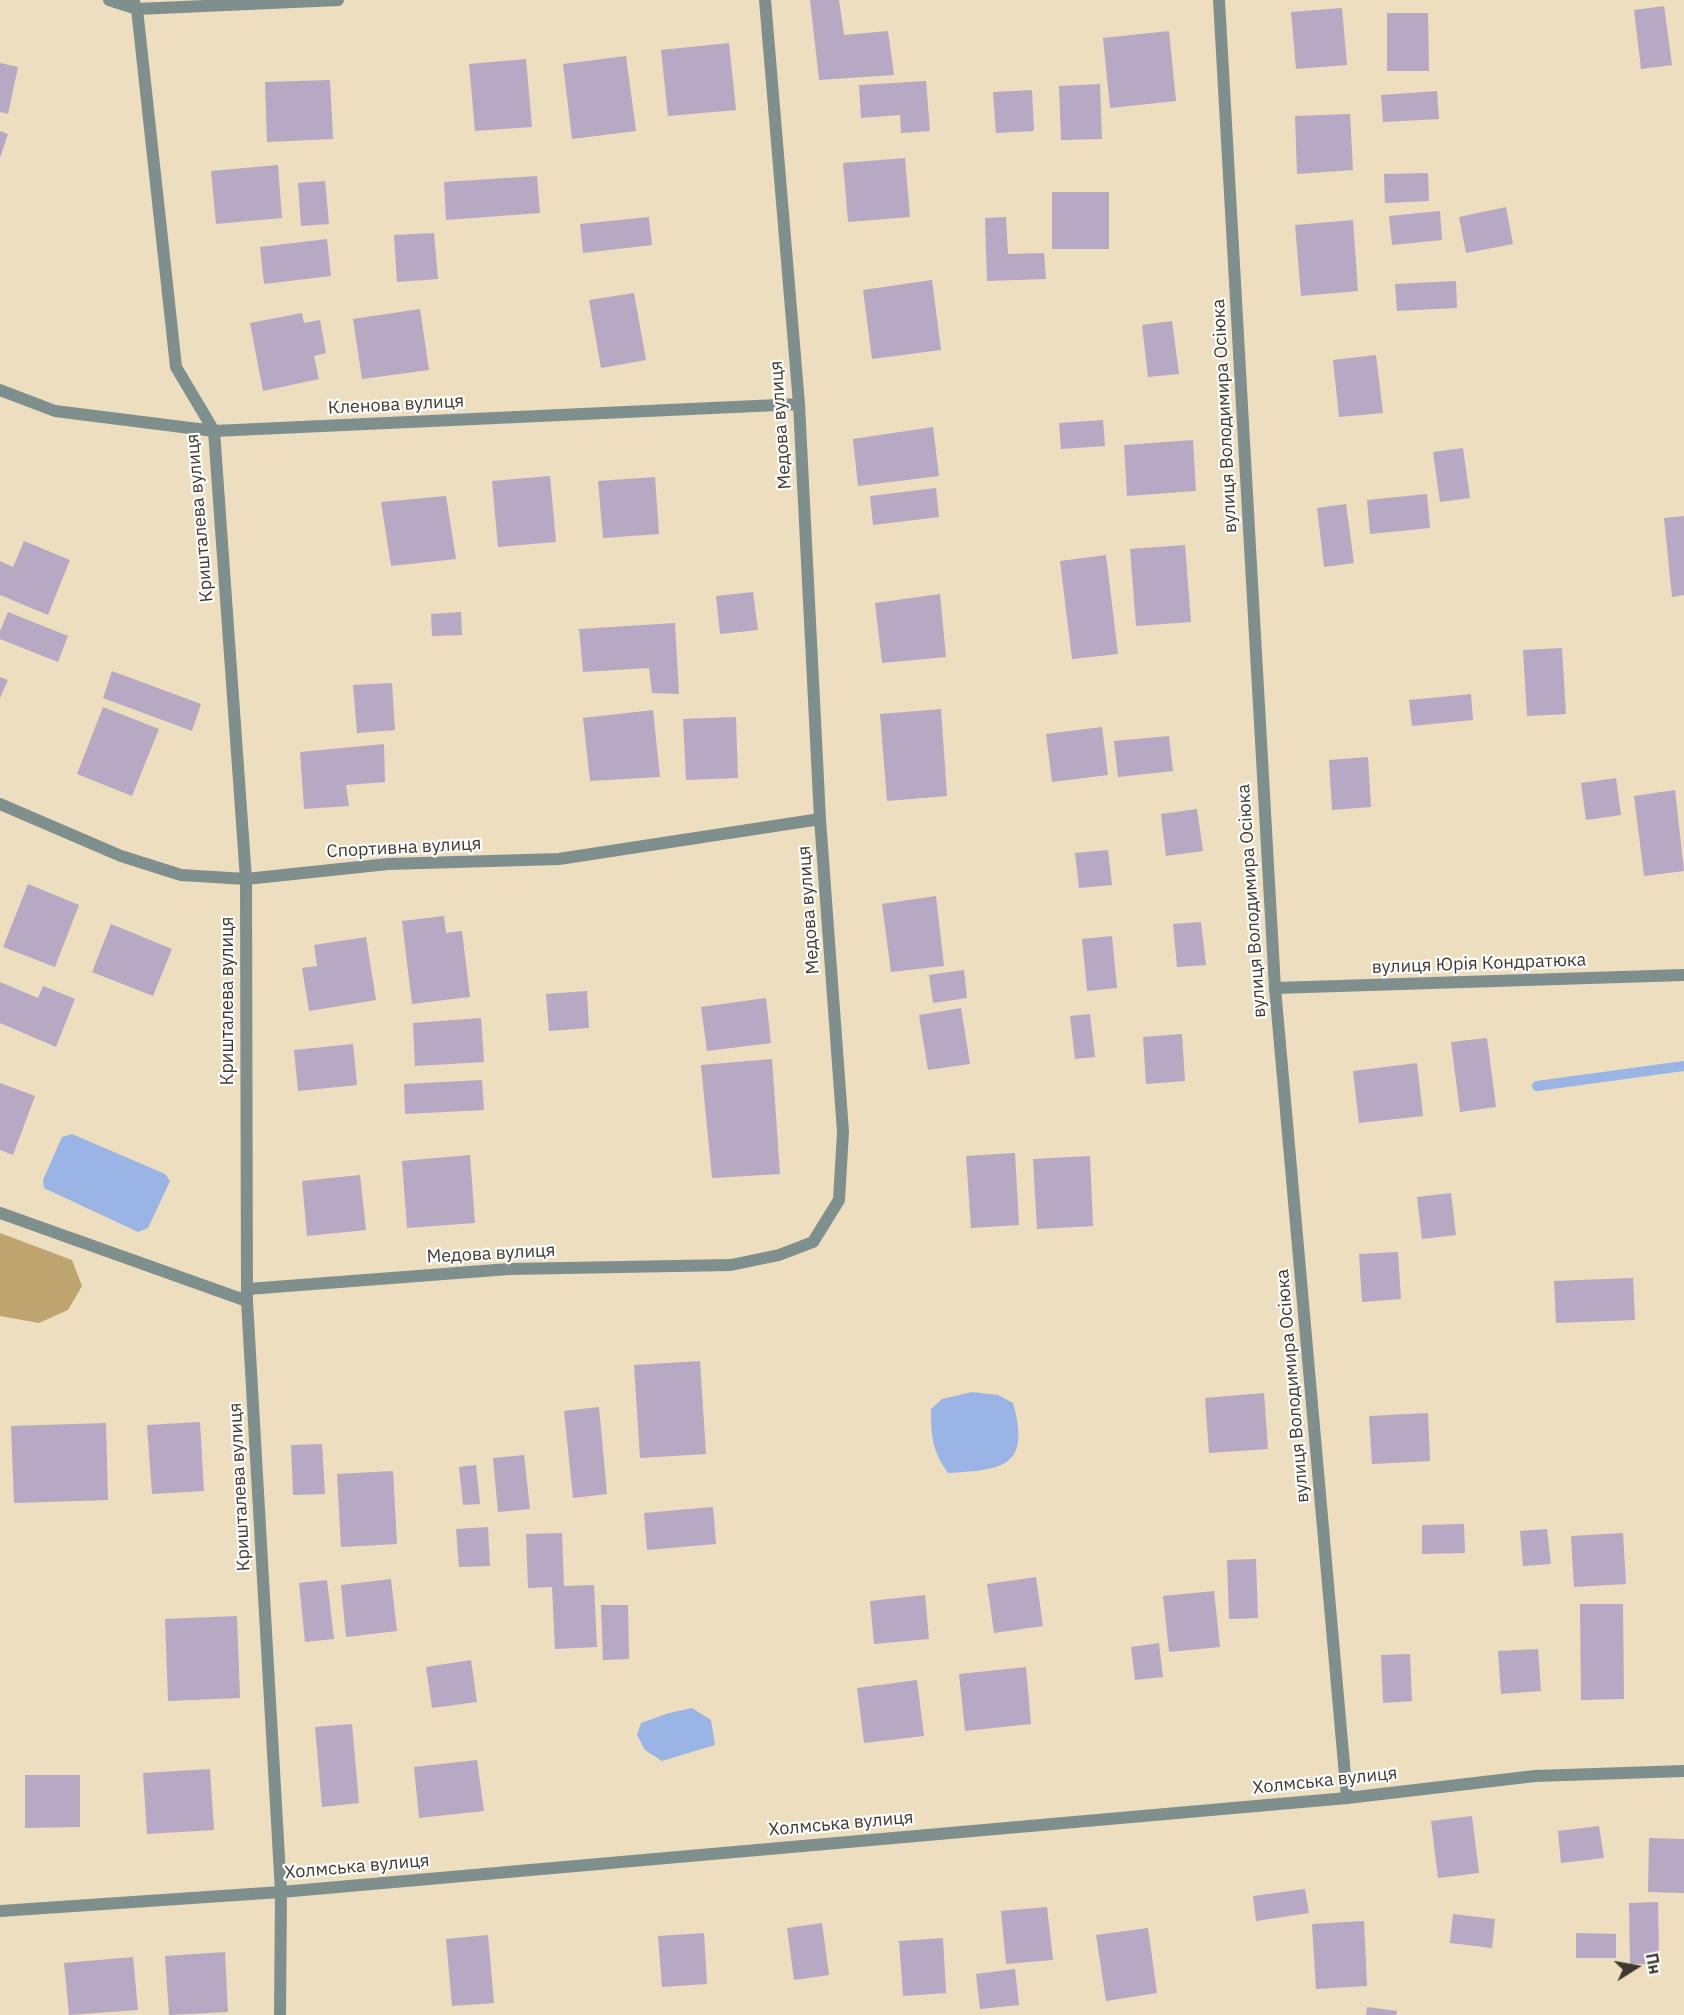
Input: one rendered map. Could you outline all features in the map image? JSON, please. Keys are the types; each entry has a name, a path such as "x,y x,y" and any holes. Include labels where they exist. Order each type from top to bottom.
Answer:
{"street":[{"path":"109,0 135,5 338,0"},
{"name":"Медова вулиця","path":"247,1295 509,1269 731,1265 779,1255 813,1242 838,1200 843,1132 820,819 799,404 765,0"},
{"name":"вулиця Володимира Осіюка","path":"1220,0 1275,988 1347,1798"},
{"name":"Кришталева вулиця","path":"135,5 176,367 214,431 246,879 247,1295 281,1892 280,2015"},
{"name":"Кленова вулиця","path":"0,390 55,411 214,431 799,404"},
{"name":"Спортивна вулиця","path":"0,804 121,856 181,875 246,879 387,864 559,859 820,819"},
{"name":"вулиця Юрія Кондратюка","path":"1275,988 1684,975"},
{"path":"0,1213 247,1295"},
{"name":"Холмська вулиця","path":"0,1911 281,1892 1347,1798 1535,1776 1684,1771"}],"shaded area":[{"path":"0,1233 72,1260 82,1286 68,1310 39,1323 0,1316"}],"water":[{"path":"72,1134 165,1174 170,1181 148,1228 138,1232 44,1188 43,1180 62,1137"},
{"path":"972,1392 998,1395 1013,1403 1018,1424 1018,1441 1015,1452 1008,1461 997,1466 984,1470 948,1473 934,1443 931,1409 942,1399"},
{"path":"692,1708 711,1720 715,1745 662,1761 645,1750 637,1735 641,1723"}],"building":[{"path":"810,0 839,0 844,35 888,31 894,75 819,80"},
{"path":"1664,6 1672,65 1641,69 1634,10"},
{"path":"1342,8 1347,65 1296,69 1291,12"},
{"path":"1387,13 1428,13 1429,71 1387,71"},
{"path":"1169,31 1176,101 1110,108 1103,38"},
{"path":"729,43 736,110 668,116 661,50"},
{"path":"626,56 636,131 572,139 563,64"},
{"path":"526,59 532,127 475,131 469,64"},
{"path":"0,63 18,67 8,114 0,112"},
{"path":"330,80 333,139 267,142 265,82"},
{"path":"926,81 930,131 901,133 900,115 861,118 859,85"},
{"path":"1100,84 1102,139 1061,140 1059,86"},
{"path":"1032,90 1034,131 996,133 993,92"},
{"path":"1437,91 1439,119 1383,122 1381,95"},
{"path":"1350,114 1353,170 1297,174 1295,116"},
{"path":"0,131 8,134 0,158"},
{"path":"905,158 910,217 848,222 843,163"},
{"path":"278,165 282,218 216,224 211,171"},
{"path":"1428,173 1429,201 1385,203 1384,174"},
{"path":"537,176 540,213 446,220 444,182"},
{"path":"325,181 329,224 301,226 298,183"},
{"path":"1052,192 1109,192 1109,249 1052,249"},
{"path":"1506,207 1513,244 1466,253 1459,217"},
{"path":"1440,211 1442,240 1392,245 1389,216"},
{"path":"649,217 652,245 583,253 580,224"},
{"path":"1006,217 1008,254 1044,253 1046,279 987,281 985,218"},
{"path":"1353,220 1358,291 1301,296 1295,225"},
{"path":"434,233 438,279 397,282 394,235"},
{"path":"327,239 331,276 264,284 260,247"},
{"path":"932,280 941,350 872,359 863,290"},
{"path":"1456,281 1457,308 1397,311 1395,284"},
{"path":"634,293 646,360 601,368 589,300"},
{"path":"420,309 429,370 362,379 353,319"},
{"path":"302,313 304,323 320,320 326,353 314,356 319,379 263,391 250,323"},
{"path":"1172,321 1179,374 1148,377 1142,325"},
{"path":"1376,355 1383,413 1339,417 1333,360"},
{"path":"1103,420 1105,446 1061,449 1059,423"},
{"path":"933,427 939,476 858,486 853,439"},
{"path":"1193,440 1196,491 1127,496 1124,445"},
{"path":"1463,448 1470,498 1440,502 1433,452"},
{"path":"550,476 556,542 498,547 492,481"},
{"path":"655,477 659,534 603,538 598,481"},
{"path":"936,488 939,517 873,525 870,496"},
{"path":"1427,494 1430,528 1370,534 1367,500"},
{"path":"446,496 456,559 391,566 381,502"},
{"path":"1346,504 1354,563 1324,567 1317,508"},
{"path":"1684,516 1684,595 1672,597 1664,518"},
{"path":"24,541 70,560 48,615 0,595 0,561 13,567"},
{"path":"1185,545 1191,622 1136,626 1130,549"},
{"path":"1106,555 1118,654 1072,659 1060,561"},
{"path":"753,592 758,630 720,634 716,596"},
{"path":"940,594 946,657 882,663 875,603"},
{"path":"8,612 68,636 58,662 0,639 0,631"},
{"path":"461,612 462,635 432,636 431,614"},
{"path":"675,623 679,694 652,693 649,668 583,672 579,629"},
{"path":"1562,648 1566,714 1527,716 1523,650"},
{"path":"112,671 201,704 192,731 103,698"},
{"path":"0,677 8,680 0,698"},
{"path":"392,683 395,730 357,733 353,685"},
{"path":"1471,694 1473,720 1412,726 1409,700"},
{"path":"103,707 159,729 132,796 77,774"},
{"path":"941,709 947,796 887,801 880,714"},
{"path":"653,710 660,777 590,781 583,718"},
{"path":"736,717 738,778 686,780 683,719"},
{"path":"1102,727 1108,775 1052,782 1046,734"},
{"path":"1169,736 1173,771 1118,777 1114,741"},
{"path":"384,744 385,782 346,785 349,806 304,809 300,752"},
{"path":"1368,757 1371,807 1332,810 1329,760"},
{"path":"1616,778 1621,815 1586,820 1581,783"},
{"path":"1675,790 1684,871 1644,876 1634,796"},
{"path":"1197,809 1203,851 1166,856 1161,814"},
{"path":"1108,850 1112,885 1079,888 1075,853"},
{"path":"28,884 79,905 55,967 3,947"},
{"path":"936,896 944,966 891,972 882,904"},
{"path":"444,916 446,933 462,931 470,997 412,1004 402,921"},
{"path":"1201,922 1206,965 1177,967 1173,924"},
{"path":"111,924 172,949 153,996 92,972"},
{"path":"1112,936 1117,988 1087,991 1082,939"},
{"path":"366,937 376,1000 309,1011 302,968 317,966 314,945"},
{"path":"964,970 967,998 933,1003 929,975"},
{"path":"0,982 38,998 43,986 75,999 56,1047 0,1023"},
{"path":"587,991 589,1028 549,1031 546,994"},
{"path":"766,998 771,1043 707,1051 701,1007"},
{"path":"961,1008 970,1064 928,1070 919,1015"},
{"path":"1090,1014 1095,1057 1075,1059 1070,1016"},
{"path":"481,1018 484,1062 415,1066 413,1023"},
{"path":"1182,1034 1185,1081 1146,1084 1143,1037"},
{"path":"1487,1038 1496,1107 1460,1112 1451,1042"},
{"path":"353,1044 357,1085 298,1091 294,1050"},
{"path":"772,1059 780,1174 712,1178 701,1065"},
{"path":"1417,1063 1423,1116 1359,1123 1353,1071"},
{"path":"482,1080 484,1110 405,1114 404,1084"},
{"path":"0,1083 35,1096 13,1155 0,1150"},
{"path":"1015,1153 1019,1225 971,1228 966,1156"},
{"path":"470,1155 475,1223 407,1228 402,1161"},
{"path":"1090,1156 1093,1226 1037,1229 1033,1159"},
{"path":"360,1175 366,1230 307,1236 302,1181"},
{"path":"1451,1193 1456,1235 1422,1239 1417,1197"},
{"path":"1398,1252 1401,1299 1362,1302 1359,1254"},
{"path":"1633,1278 1635,1320 1556,1323 1554,1281"},
{"path":"700,1361 706,1454 640,1458 634,1365"},
{"path":"1264,1393 1268,1449 1209,1453 1205,1398"},
{"path":"599,1407 607,1494 573,1498 564,1411"},
{"path":"1428,1413 1430,1461 1372,1464 1369,1416"},
{"path":"200,1422 204,1491 152,1494 147,1425"},
{"path":"106,1423 108,1500 14,1503 11,1426"},
{"path":"322,1444 325,1494 293,1495 291,1445"},
{"path":"524,1455 530,1509 498,1512 493,1458"},
{"path":"476,1465 480,1504 463,1505 459,1467"},
{"path":"393,1471 397,1544 341,1547 337,1474"},
{"path":"713,1507 716,1544 647,1550 644,1513"},
{"path":"1464,1524 1465,1553 1422,1554 1422,1525"},
{"path":"488,1527 490,1566 459,1567 456,1529"},
{"path":"1547,1529 1551,1564 1523,1566 1520,1531"},
{"path":"562,1533 564,1586 594,1585 597,1647 555,1649 552,1587 528,1588 526,1534"},
{"path":"1623,1533 1626,1584 1574,1587 1571,1536"},
{"path":"1256,1559 1258,1618 1229,1619 1227,1560"},
{"path":"1036,1577 1043,1626 994,1633 987,1584"},
{"path":"391,1579 397,1631 346,1637 341,1585"},
{"path":"327,1580 334,1639 305,1642 299,1583"},
{"path":"1214,1591 1220,1647 1169,1652 1163,1596"},
{"path":"925,1595 929,1639 874,1644 870,1601"},
{"path":"1580,1604 1623,1604 1624,1699 1581,1700"},
{"path":"601,1605 628,1605 629,1659 603,1660"},
{"path":"237,1616 240,1698 168,1701 165,1619"},
{"path":"1159,1643 1163,1677 1135,1680 1131,1647"},
{"path":"1538,1649 1541,1691 1501,1694 1498,1651"},
{"path":"1410,1654 1412,1701 1383,1703 1381,1655"},
{"path":"471,1660 477,1702 432,1708 426,1667"},
{"path":"1026,1667 1031,1724 965,1731 959,1674"},
{"path":"917,1680 924,1736 864,1743 857,1688"},
{"path":"352,1724 359,1803 322,1807 315,1727"},
{"path":"477,1760 484,1811 419,1818 414,1767"},
{"path":"210,1769 214,1830 147,1834 143,1773"},
{"path":"25,1775 80,1775 80,1827 25,1828"},
{"path":"1472,1816 1479,1873 1438,1878 1431,1821"},
{"path":"1599,1826 1604,1858 1561,1863 1558,1831"},
{"path":"1649,1838 1684,1839 1684,1893 1648,1892"},
{"path":"1305,1889 1309,1913 1256,1921 1253,1896"},
{"path":"1658,1902 1659,1964 1630,1964 1629,1903"},
{"path":"1047,1907 1053,1960 1006,1964 1001,1911"},
{"path":"1453,1914 1495,1919 1492,1948 1450,1943"},
{"path":"1364,1921 1367,1986 1316,1989 1312,1924"},
{"path":"822,1923 829,1975 794,1980 787,1928"},
{"path":"1148,1928 1157,1993 1106,2001 1096,1935"},
{"path":"704,1933 707,1984 662,1987 658,1936"},
{"path":"1576,1933 1616,1934 1616,1958 1576,1958"},
{"path":"488,1935 494,2003 452,2006 446,1939"},
{"path":"943,1938 946,1993 903,1996 899,1941"},
{"path":"225,1952 228,2012 169,2015 165,1956"},
{"path":"133,1957 138,2010 69,2015 64,1963"},
{"path":"1015,1969 1019,2005 980,2009 976,1974"},
{"path":"1367,2007 1397,2011 1396,2015 1366,2015"}],"waterway":[{"path":"1537,1086 1684,1066"}]}
